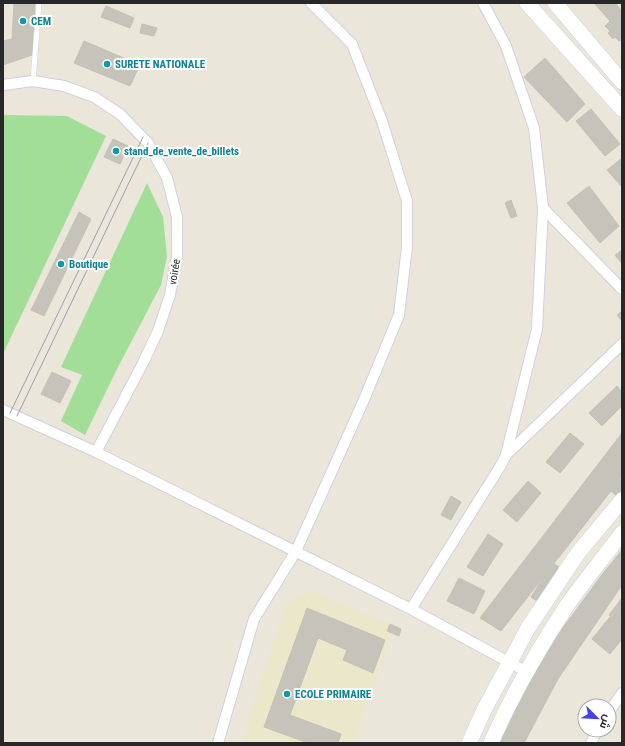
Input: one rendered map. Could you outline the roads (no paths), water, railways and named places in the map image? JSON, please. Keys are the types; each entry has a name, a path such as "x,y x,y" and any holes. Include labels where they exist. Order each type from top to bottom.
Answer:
{"main road":[{"path":"527,3 622,109"},
{"path":"555,3 622,82"},
{"path":"469,743 484,710 528,628 578,553 622,500"},
{"path":"491,743 536,654 569,603 622,533"}],"street":[{"path":"218,743 254,619 296,551 363,402 399,315 406,247 407,201 380,114 352,44 311,3"},
{"path":"411,609 506,455 537,329 543,208 534,128 506,46 483,3"},
{"name":"voirée","path":"3,85 33,81 64,86 94,97 120,114 148,144 167,178 177,217 177,256 168,302 158,331 142,365 96,452"},
{"path":"543,208 622,289"},
{"path":"506,455 622,344"},
{"path":"3,410 96,452 296,551 411,609 527,672"}],"lane":[{"path":"33,81 39,3"}],"tram line":[{"path":"10,413 143,137"},
{"path":"17,416 148,143"}],"place":[{"name":"CEM","path":"23,21"},
{"name":"SURETE NATIONALE","path":"107,64"},
{"name":"stand_de_vente_de_billets","path":"116,151"},
{"name":"Boutique","path":"61,264"},
{"name":"ECOLE PRIMAIRE","path":"287,694"}]}
